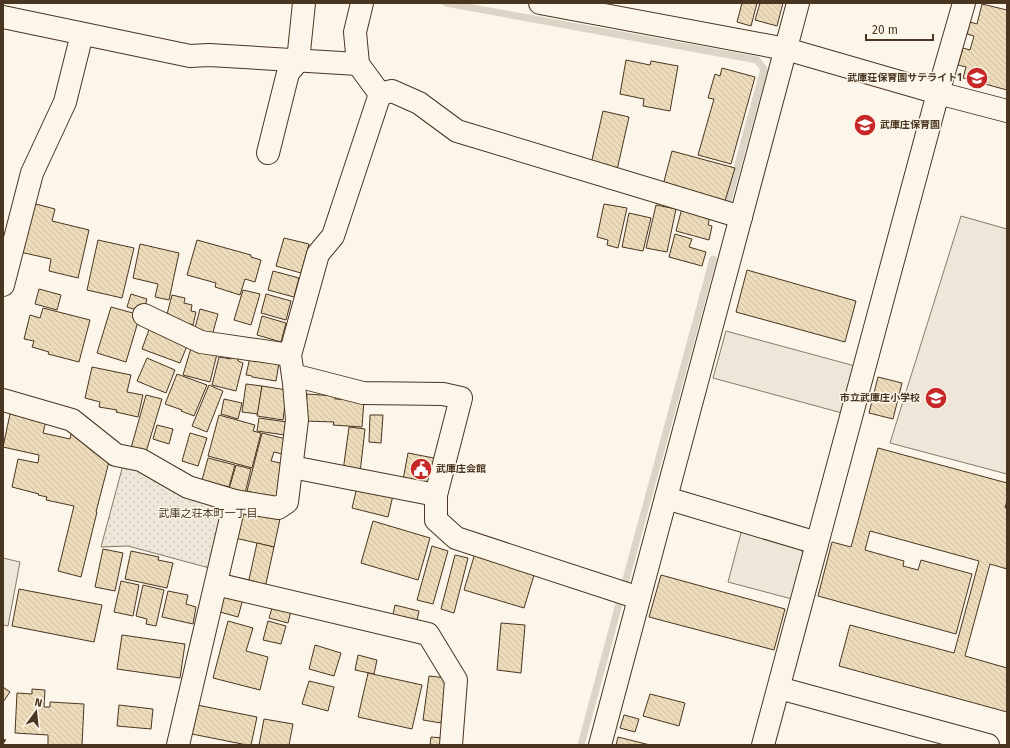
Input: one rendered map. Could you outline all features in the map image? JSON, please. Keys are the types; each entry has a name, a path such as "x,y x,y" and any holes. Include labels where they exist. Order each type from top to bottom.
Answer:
{"street":[{"path":"268,153 288,73 298,60 304,3"},
{"path":"362,3 355,32 358,64 380,94"},
{"path":"540,3 786,50 1007,111"},
{"path":"600,745 798,3"},
{"path":"763,745 938,93 964,3"},
{"path":"3,17 190,56 358,64"},
{"path":"3,285 32,173 65,102 82,34"},
{"path":"380,94 392,91 419,103 457,131 741,217"},
{"path":"3,400 72,420 116,455 141,460 188,487 235,501 278,508 287,502 297,420 292,365 318,254 333,236 380,94"},
{"path":"144,315 201,342 292,365 363,393 443,394 461,398 436,495 436,520 456,538 639,598"},
{"path":"292,467 436,495"},
{"path":"666,498 817,543"},
{"path":"178,745 235,501"},
{"path":"216,584 428,634 456,680 451,745"},
{"path":"779,688 988,745"}],"shaded area":[{"path":"961,216 1007,229 1007,474 890,443"},
{"path":"726,331 855,366 842,413 713,378"},
{"path":"127,463 224,509 213,569 128,546 101,547 123,465"},
{"path":"742,529 798,544 804,555 792,599 728,582"},
{"path":"3,558 20,562 8,626 3,625"}],"building":[{"path":"742,3 757,3 751,26 737,22"},
{"path":"760,3 783,3 777,26 755,20"},
{"path":"982,4 1007,10 1007,90 963,78 966,67 958,65 963,48 970,50 974,36 967,34 970,22 977,24"},
{"path":"626,60 650,65 651,61 678,66 670,111 643,106 644,99 620,94"},
{"path":"722,68 755,77 731,164 698,155 714,99 708,98 715,74 720,76"},
{"path":"603,111 629,117 617,170 591,164"},
{"path":"672,151 735,168 725,201 663,185"},
{"path":"32,203 55,209 52,221 89,230 78,278 49,271 51,259 20,252"},
{"path":"604,204 627,208 618,248 607,245 608,240 597,237"},
{"path":"656,205 676,209 667,252 646,248"},
{"path":"682,208 710,216 708,225 712,226 709,240 676,231"},
{"path":"629,213 651,218 643,251 622,247"},
{"path":"675,234 692,239 689,247 706,252 702,266 669,257"},
{"path":"284,238 309,244 301,273 276,266"},
{"path":"98,240 134,248 122,298 87,290"},
{"path":"197,240 251,255 251,257 261,260 255,282 245,279 240,295 215,287 216,283 187,275"},
{"path":"140,244 179,253 169,300 155,297 158,284 133,278"},
{"path":"747,270 856,301 845,342 736,312"},
{"path":"273,271 299,278 294,297 268,290"},
{"path":"39,289 61,295 57,310 35,304"},
{"path":"243,290 260,294 251,325 234,320"},
{"path":"131,294 147,299 143,312 127,307"},
{"path":"266,294 291,301 286,320 261,313"},
{"path":"172,295 185,298 184,303 192,305 191,311 196,312 193,325 166,318"},
{"path":"111,307 140,315 126,362 97,353"},
{"path":"43,308 90,320 79,362 48,354 49,352 32,347 34,341 24,339 30,315 40,318"},
{"path":"200,309 218,314 212,336 194,332"},
{"path":"262,316 286,323 281,342 257,335"},
{"path":"150,327 187,346 180,363 142,349"},
{"path":"191,348 217,354 210,382 183,375"},
{"path":"251,353 279,363 276,381 246,375"},
{"path":"219,357 231,359 231,357 238,359 238,361 243,363 236,391 212,385"},
{"path":"147,358 175,370 166,393 137,381"},
{"path":"92,367 131,375 127,392 143,395 138,417 116,412 117,410 99,407 100,402 85,398"},
{"path":"177,374 207,385 194,416 165,404"},
{"path":"878,377 902,383 893,419 869,413"},
{"path":"246,384 262,386 258,414 242,412"},
{"path":"209,385 223,391 207,432 192,426"},
{"path":"262,386 287,390 283,420 257,416"},
{"path":"307,394 335,396 335,399 364,400 362,427 333,425 334,422 305,421"},
{"path":"146,395 162,399 146,452 131,448"},
{"path":"224,399 242,403 238,419 221,414"},
{"path":"10,414 46,421 43,433 70,439 72,429 111,454 81,577 58,571 74,506 46,500 47,497 12,487 18,459 38,463 39,455 3,447"},
{"path":"219,415 255,425 253,431 261,433 252,468 208,456"},
{"path":"370,415 383,415 381,443 369,442"},
{"path":"259,418 287,422 285,435 257,431"},
{"path":"157,425 173,429 169,444 153,439"},
{"path":"349,427 365,429 360,473 343,471"},
{"path":"190,433 207,438 198,466 182,461"},
{"path":"262,433 290,440 286,455 274,452 271,461 285,464 276,499 247,491"},
{"path":"878,448 1007,483 1007,500 1005,508 1007,508 1007,569 990,564 965,656 1007,668 1007,712 839,666 850,625 954,653 979,561 870,531 865,550 904,561 903,566 918,570 921,560 972,574 956,634 818,596 832,542 851,547"},
{"name":"武庫庄会館","path":"408,453 439,459 433,486 403,480"},
{"path":"208,458 235,465 229,487 202,480"},
{"path":"236,465 251,469 245,493 229,489"},
{"path":"358,483 394,491 388,517 352,508"},
{"path":"242,505 281,514 274,547 235,538"},
{"path":"373,521 430,538 418,580 361,563"},
{"path":"257,543 274,547 265,588 248,584"},
{"path":"432,546 448,551 433,604 417,600"},
{"path":"103,549 123,553 115,591 95,587"},
{"path":"131,551 159,557 158,560 173,563 167,588 125,579"},
{"path":"475,553 535,572 524,608 464,590"},
{"path":"455,555 468,558 454,613 441,609"},
{"path":"661,575 785,609 774,650 649,617"},
{"path":"121,581 139,585 133,616 114,612"},
{"path":"143,585 164,590 156,626 146,624 147,619 136,616"},
{"path":"19,589 102,605 94,642 12,626"},
{"path":"168,591 188,595 186,604 196,607 193,624 162,617"},
{"path":"224,594 243,599 238,617 220,612"},
{"path":"274,601 292,606 288,623 269,618"},
{"path":"395,605 419,611 416,625 392,619"},
{"path":"228,621 253,628 246,651 268,657 260,690 213,678"},
{"path":"268,621 286,626 281,644 263,640"},
{"path":"501,623 525,625 521,673 497,670"},
{"path":"122,635 185,644 180,678 117,669"},
{"path":"315,645 341,653 334,676 309,669"},
{"path":"358,655 377,660 374,674 355,670"},
{"path":"368,673 422,685 412,729 358,717"},
{"path":"429,676 447,678 441,723 423,720"},
{"path":"309,681 334,687 328,711 302,704"},
{"path":"3,687 10,692 3,702"},
{"path":"32,689 45,690 44,707 50,707 50,702 84,704 82,745 48,745 48,735 15,733 17,693 32,694"},
{"path":"650,694 685,703 679,726 643,716"},
{"path":"119,705 153,709 151,729 117,726"},
{"path":"197,705 257,717 251,745 192,734"},
{"path":"624,715 639,719 635,732 620,728"},
{"path":"264,719 293,724 289,745 259,745"},
{"path":"431,737 443,738 442,745 430,745"},
{"path":"618,737 650,745 616,745"}],"waterway":[{"path":"446,3 757,60 764,69 728,201"},
{"path":"625,583 713,259"},
{"path":"581,745 619,604"}],"place":[{"name":"武庫荘保育園サテライト1","path":"977,78"},
{"name":"武庫庄保育園","path":"865,125"},
{"name":"市立武庫庄小学校","path":"936,398"},
{"name":"武庫庄会館","path":"421,469"}],"district":[{"name":"武庫之荘本町一丁目","path":"208,513"}]}
